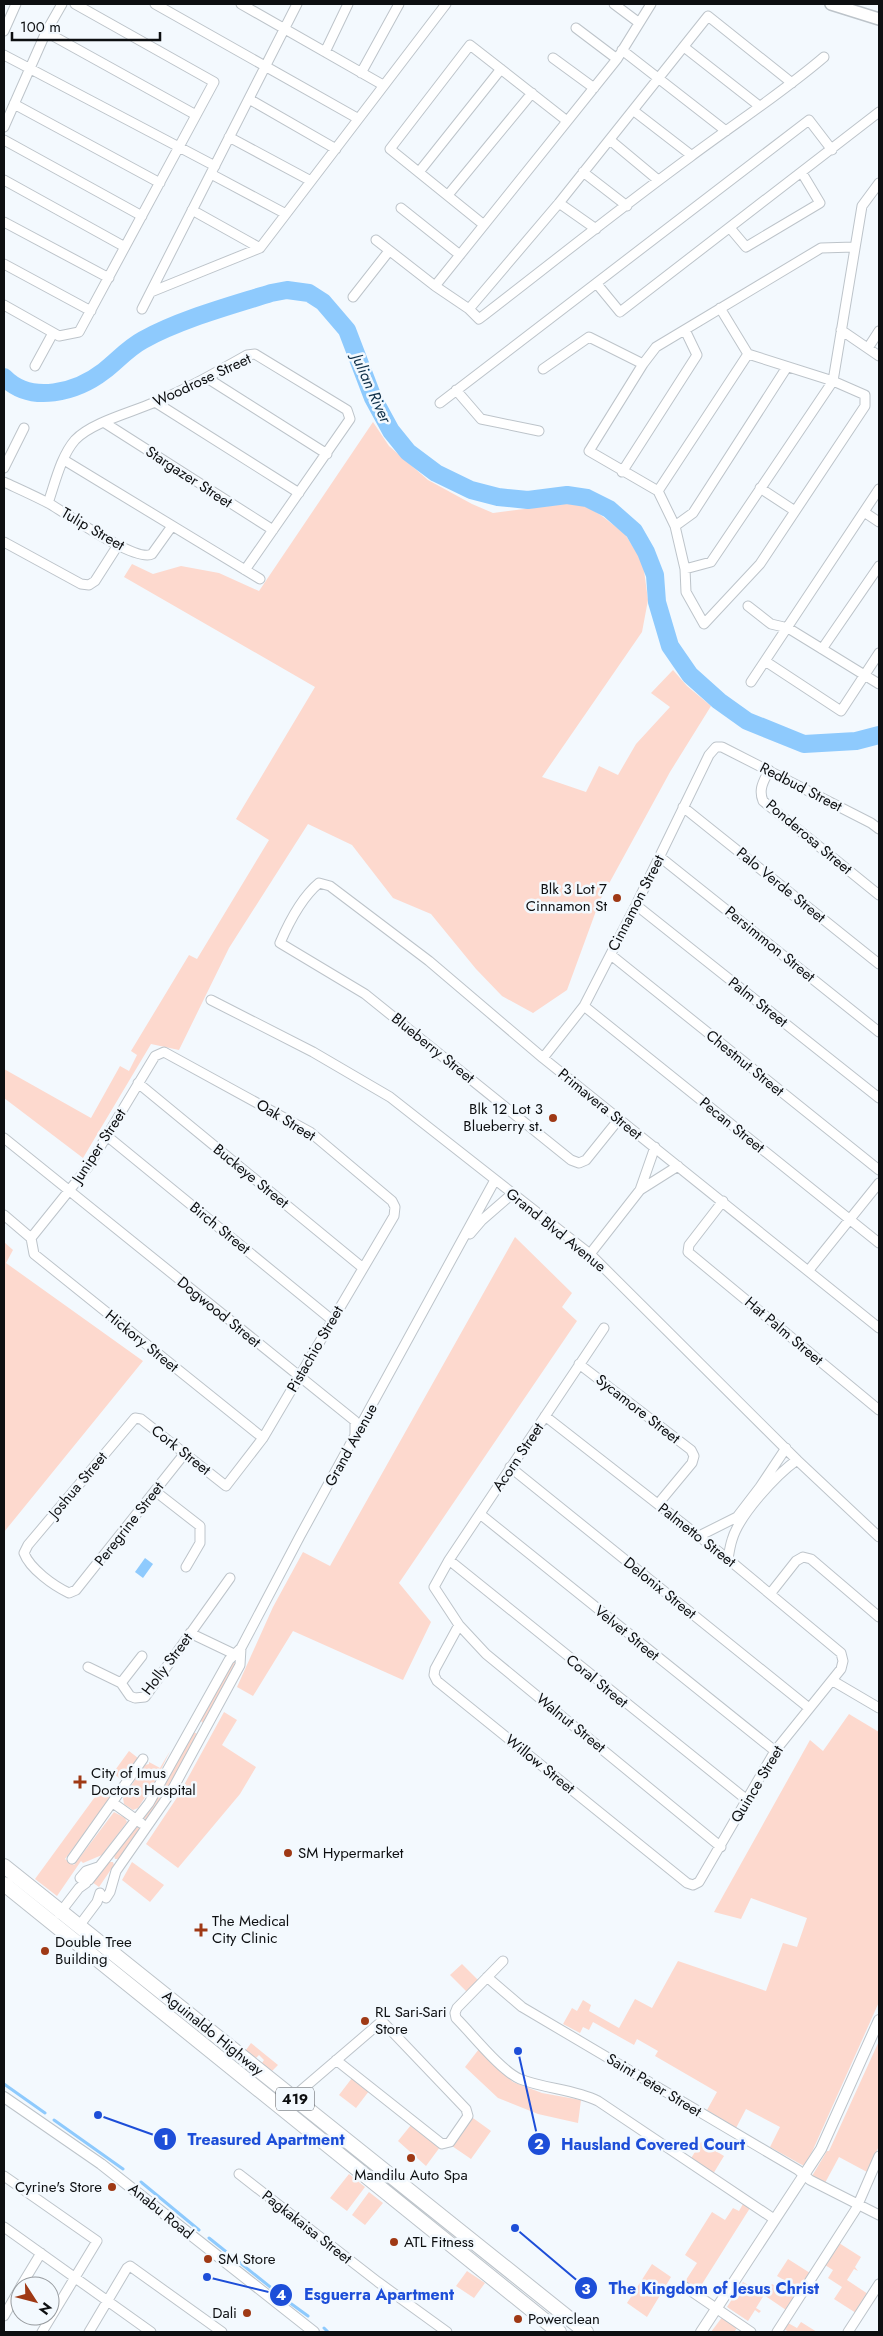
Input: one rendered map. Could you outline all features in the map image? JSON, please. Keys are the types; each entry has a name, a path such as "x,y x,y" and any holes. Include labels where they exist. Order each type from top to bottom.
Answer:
{"highway":[{"name":"Aguinaldo Highway","path":"4,1866 586,2332"},
{"name":"Aguinaldo Highway","path":"4,1884 51,1924 559,2332"}],"main road":[{"path":"831,4 879,19"}],"street":[{"path":"4,31 8,12 16,4"},
{"path":"4,127 46,32 62,4"},
{"path":"4,305 59,336 80,332 214,82 75,4"},
{"path":"155,4 357,118"},
{"path":"142,309 297,4"},
{"path":"325,52 348,4"},
{"path":"362,72 400,4"},
{"path":"150,292 260,248 336,149 357,118 446,4"},
{"path":"614,4 638,22"},
{"path":"435,286 617,59 638,22 651,4"},
{"path":"246,5 383,85"},
{"path":"469,309 559,203 708,16 792,83"},
{"path":"576,28 617,59"},
{"path":"46,32 196,116"},
{"path":"484,225 390,149 470,45 567,121"},
{"path":"684,47 758,105"},
{"path":"622,50 726,131"},
{"path":"4,55 178,148 286,214"},
{"path":"376,240 435,286 469,309 479,319 627,206 658,180 726,131 758,105 792,83 824,57"},
{"path":"553,58 594,88"},
{"path":"419,172 500,69"},
{"path":"448,195 532,93"},
{"path":"249,99 336,149"},
{"path":"14,104 160,183"},
{"path":"634,111 691,155"},
{"path":"597,284 620,312 879,112"},
{"path":"440,403 809,120 832,150"},
{"path":"229,137 312,181"},
{"path":"4,140 142,216"},
{"path":"610,140 658,180"},
{"path":"583,172 627,206"},
{"path":"730,228 746,247 820,203 802,173"},
{"path":"4,180 125,247"},
{"path":"685,569 711,562 833,381 862,206 879,183"},
{"path":"559,203 596,229"},
{"path":"401,208 460,255"},
{"path":"192,210 260,248"},
{"path":"4,222 109,278"},
{"path":"720,308 748,354 787,368 833,381 865,395 865,406 760,564 704,624 686,592 685,569 675,526 658,491 622,472 589,451 643,364 656,347 720,308 821,248 854,247"},
{"path":"353,296 390,250"},
{"path":"4,264 91,311"},
{"path":"622,472 697,354 685,330"},
{"path":"841,330 879,356"},
{"path":"868,348 879,331"},
{"path":"35,366 54,333"},
{"path":"543,369 590,337 643,364"},
{"name":"Woodrose Street","path":"48,503 64,460 73,442 80,436 104,423 207,378 247,355 255,354 347,410 350,419 245,570"},
{"path":"658,491 748,354"},
{"path":"675,526 693,514 787,368"},
{"path":"207,378 327,454"},
{"path":"456,390 481,419 539,431"},
{"path":"155,402 299,492"},
{"name":"Stargazer Street","path":"104,423 273,530"},
{"path":"4,468 24,428"},
{"path":"64,460 260,579"},
{"name":"Tulip Street","path":"4,482 48,503 118,545 143,556 149,556 172,526"},
{"path":"760,488 795,511"},
{"path":"751,682 879,489"},
{"path":"864,512 879,522"},
{"path":"4,542 81,584 89,585 96,581 118,545"},
{"path":"822,649 879,566"},
{"path":"748,606 771,624 788,628 879,684"},
{"path":"765,661 841,711 879,653"},
{"name":"Cinnamon Street","path":"543,1058 584,1006 636,906 709,755 716,747 722,747"},
{"name":"Redbud Street","path":"722,747 871,823 879,829"},
{"name":"Ponderosa Street","path":"769,770 761,786 760,794 763,801 879,895"},
{"name":"Palo Verde Street","path":"683,807 879,964"},
{"name":"Persimmon Street","path":"660,857 879,1032"},
{"name":"Primavera Street","path":"280,943 286,928 309,891 319,883 330,886 429,961 543,1058 879,1328"},
{"name":"Palm Street","path":"636,906 879,1098"},
{"name":"Blueberry Street","path":"280,943 365,994 571,1160 579,1163 586,1160 619,1119"},
{"name":"Chestnut Street","path":"610,955 879,1170"},
{"name":"Grand Blvd Avenue","path":"211,1000 313,1052 390,1097 590,1254 797,1460 879,1537"},
{"name":"Pecan Street","path":"584,1006 879,1243"},
{"name":"Juniper Street","path":"31,1238 70,1191 107,1136 155,1056 164,1052"},
{"name":"Oak Street","path":"164,1052 310,1132 392,1201 395,1207"},
{"name":"Buckeye Street","path":"138,1083 363,1268"},
{"name":"Birch Street","path":"107,1136 332,1320"},
{"name":"Dogwood Street","path":"4,1138 355,1421 354,1439"},
{"path":"590,1254 640,1190 655,1148"},
{"path":"640,1190 678,1166"},
{"name":"Grand Avenue","path":"51,1924 83,1882 86,1871 98,1867 137,1820 160,1785 234,1654 241,1648 462,1244 479,1207 495,1180"},
{"path":"809,1270 879,1183"},
{"name":"Grand Avenue","path":"462,1244 482,1220 512,1194"},
{"name":"Hat Palm Street","path":"723,1201 689,1245 688,1252 879,1410"},
{"name":"Pistachio Street","path":"226,1486 263,1438 300,1377 394,1216 395,1207"},
{"path":"4,1215 31,1238"},
{"name":"Hickory Street","path":"31,1238 34,1254 263,1438"},
{"name":"Acorn Street","path":"434,1587 449,1560 510,1467 604,1328"},
{"name":"Sycamore Street","path":"579,1364 691,1450 694,1456 692,1462 658,1504"},
{"name":"Palmetto Street","path":"545,1416 728,1559 841,1653 843,1661"},
{"name":"Cork Street","path":"135,1418 141,1419 226,1486"},
{"name":"Joshua Street","path":"69,1593 62,1590 27,1562 24,1553 28,1545 135,1418"},
{"path":"728,1559 732,1539 751,1504 786,1448"},
{"name":"Peregrine Street","path":"69,1593 76,1590 185,1452"},
{"path":"699,1536 737,1517 797,1460"},
{"name":"Delonix Street","path":"510,1467 809,1708"},
{"path":"155,1491 200,1526 200,1543 186,1567"},
{"name":"Velvet Street","path":"480,1514 774,1751"},
{"path":"770,1594 796,1561 803,1557 811,1560 879,1617"},
{"name":"Coral Street","path":"449,1560 747,1800"},
{"name":"Holly Street","path":"88,1667 121,1683 130,1696 135,1698 145,1697 230,1578"},
{"name":"Walnut Street","path":"434,1587 459,1625 486,1654 721,1847"},
{"name":"Willow Street","path":"459,1625 435,1669 434,1675 437,1681 687,1884 693,1885"},
{"path":"190,1634 234,1654"},
{"name":"Grand Avenue","path":"79,1926 102,1896 120,1865 148,1828 171,1792 240,1665 241,1648"},
{"path":"121,1683 142,1656"},
{"name":"Quince Street","path":"693,1885 699,1882 721,1847 774,1751 833,1681 841,1669 843,1661"},
{"path":"833,1681 879,1708"},
{"path":"193,1724 204,1730"},
{"path":"72,1859 144,1759"},
{"path":"113,1803 148,1828"},
{"path":"503,1961 487,1976 455,2013 456,2018 511,2074 525,2081 598,2101 774,2219"},
{"name":"Saint Peter Street","path":"487,1976 522,2007 810,2180 879,2215"},
{"path":"702,2332 827,2137 879,2020"},
{"path":"293,2097 336,2060 382,2021 466,2109 468,2116 450,2142 442,2144 336,2060"},
{"name":"Anabu Road","path":"4,2097 106,2168 314,2332"},
{"path":"777,2332 857,2205 879,2156"},
{"name":"Pagkakaisa Street","path":"239,2174 378,2282 448,2332"},
{"path":"4,2176 97,2241 42,2332"},
{"path":"4,2229 41,2253 151,2332"},
{"path":"27,2276 41,2253"},
{"path":"89,2332 130,2266 222,2332"},
{"path":"848,2332 879,2284"},
{"path":"685,2287 751,2332"}],"shaded area":[{"path":"373,422 389,446 428,480 472,504 493,513 580,502 625,534 643,563 648,600 642,632 542,777 586,792 599,766 618,775 636,744 670,707 651,693 673,670 687,686 711,706 670,772 600,900 567,990 533,1013 502,996 476,969 431,914 393,898 352,845 308,824 229,948 179,1050 151,1044 83,1158 4,1098 4,1069 91,1118 120,1066 129,1071 137,1055 131,1051 189,955 197,959 269,840 236,819 315,687 124,577 132,564 153,574 181,566 219,573 259,591"},
{"path":"515,1237 572,1293 562,1307 577,1321 399,1583 431,1622 403,1680 293,1631 253,1696 237,1687 273,1607 303,1552 330,1566"},
{"path":"4,1242 13,1250 6,1263 143,1361 4,1532"},
{"path":"234,1659 238,1661 203,1723 200,1720"},
{"path":"224,1712 237,1720 222,1745 256,1767 240,1794 178,1868 146,1844 178,1796"},
{"path":"849,1714 879,1732 879,2002 804,2166 770,2147 780,2127 746,2109 736,2128 707,2110 717,2092 655,2056 658,2051 637,2039 634,2045 593,2022 589,2030 583,2027 580,2033 563,2024 572,2008 577,2011 583,2000 591,2005 589,2011 619,2028 635,1999 652,2008 678,1961 766,1991 783,1943 797,1947 807,1918 751,1898 741,1919 714,1912 810,1740 823,1751"},
{"path":"193,1732 198,1734 163,1799 147,1821 145,1821 144,1817 163,1789"},
{"path":"129,1751 138,1758 141,1756 124,1782 113,1773"},
{"path":"170,1751 155,1782 138,1808 133,1810 124,1804 123,1798 145,1765 149,1764 149,1762 160,1768"},
{"path":"100,1790 111,1798 65,1859 74,1865 114,1812 125,1818 127,1822 102,1855 83,1863 81,1861 57,1896 35,1879"},
{"path":"137,1826 140,1826 141,1830 118,1859 115,1859 114,1856"},
{"path":"109,1862 113,1862 114,1865 99,1887 92,1882"},
{"path":"132,1862 164,1885 150,1902 122,1880"},
{"path":"462,1964 478,1980 467,1992 450,1975"},
{"path":"879,2041 879,2146 867,2172 839,2157 825,2183 812,2176 827,2151 829,2151"},
{"path":"251,2043 278,2065 272,2071 262,2063 264,2060 259,2055 256,2058 246,2050"},
{"path":"479,2049 513,2082 542,2093 581,2100 578,2123 538,2114 498,2098 465,2067"},
{"path":"352,2078 369,2091 356,2108 339,2095"},
{"path":"473,2118 491,2131 471,2159 452,2146"},
{"path":"411,2125 440,2147 426,2166 398,2141"},
{"path":"701,2142 724,2156 713,2174 690,2160"},
{"path":"349,2174 365,2187 347,2211 330,2198"},
{"path":"369,2192 383,2203 365,2225 352,2215"},
{"path":"743,2204 750,2208 697,2292 684,2283 697,2263 685,2255 712,2212 725,2220 733,2208 739,2211"},
{"path":"839,2243 861,2257 855,2267 858,2271 854,2269 847,2280 868,2294 856,2313 834,2299 842,2287 828,2278 833,2270 825,2265"},
{"path":"788,2259 810,2273 786,2310 764,2295 772,2284 779,2288 784,2280 777,2276"},
{"path":"652,2264 671,2277 647,2317 627,2303"},
{"path":"467,2271 485,2283 474,2298 456,2286"},
{"path":"743,2282 764,2295 756,2308 761,2311 759,2313 755,2310 748,2321 727,2307"},
{"path":"723,2316 739,2326 734,2332 711,2332"},
{"path":"801,2322 817,2332 789,2332 784,2329 788,2323 797,2328"}],"water":[{"path":"145,1558 153,1564 143,1578 135,1572"}],"waterway":[{"name":"Julian River","path":"4,377 15,386 27,391 40,393 68,390 81,385 104,371 138,343 158,332 271,293 287,290 309,293 323,302 347,330 373,398 391,431 408,452 436,473 471,490 498,497 528,500 567,495 587,498 609,509 634,531 646,552 655,575 657,602 670,646 690,675 719,701 747,721 804,744 856,741 879,735"},
{"path":"4,2084 45,2113"},
{"path":"54,2120 123,2169"},
{"path":"141,2182 199,2230"},
{"path":"209,2238 274,2290"},
{"path":"286,2300 308,2316"},
{"path":"324,2328 328,2332"}],"place":[{"name":"Blk 3 Lot 7 Cinnamon St","path":"617,898"},
{"name":"Blk 12 Lot 3 Blueberry st.","path":"553,1118"},
{"name":"City of Imus Doctors Hospital","path":"80,1782"},
{"name":"SM Hypermarket","path":"288,1853"},
{"name":"The Medical City Clinic","path":"201,1930"},
{"name":"Double Tree Building","path":"45,1951"},
{"name":"RL Sari-Sari Store","path":"365,2021"},
{"name":"Hausland Covered Court","path":"518,2051"},
{"name":"Treasured Apartment","path":"98,2115"},
{"name":"Mandilu Auto Spa","path":"411,2158"},
{"name":"Cyrine's Store","path":"112,2187"},
{"name":"The Kingdom of Jesus Christ","path":"515,2228"},
{"name":"ATL Fitness","path":"394,2242"},
{"name":"SM Store","path":"208,2259"},
{"name":"Esguerra Apartment","path":"207,2277"},
{"name":"Dali","path":"247,2313"},
{"name":"Powerclean","path":"518,2319"}]}
